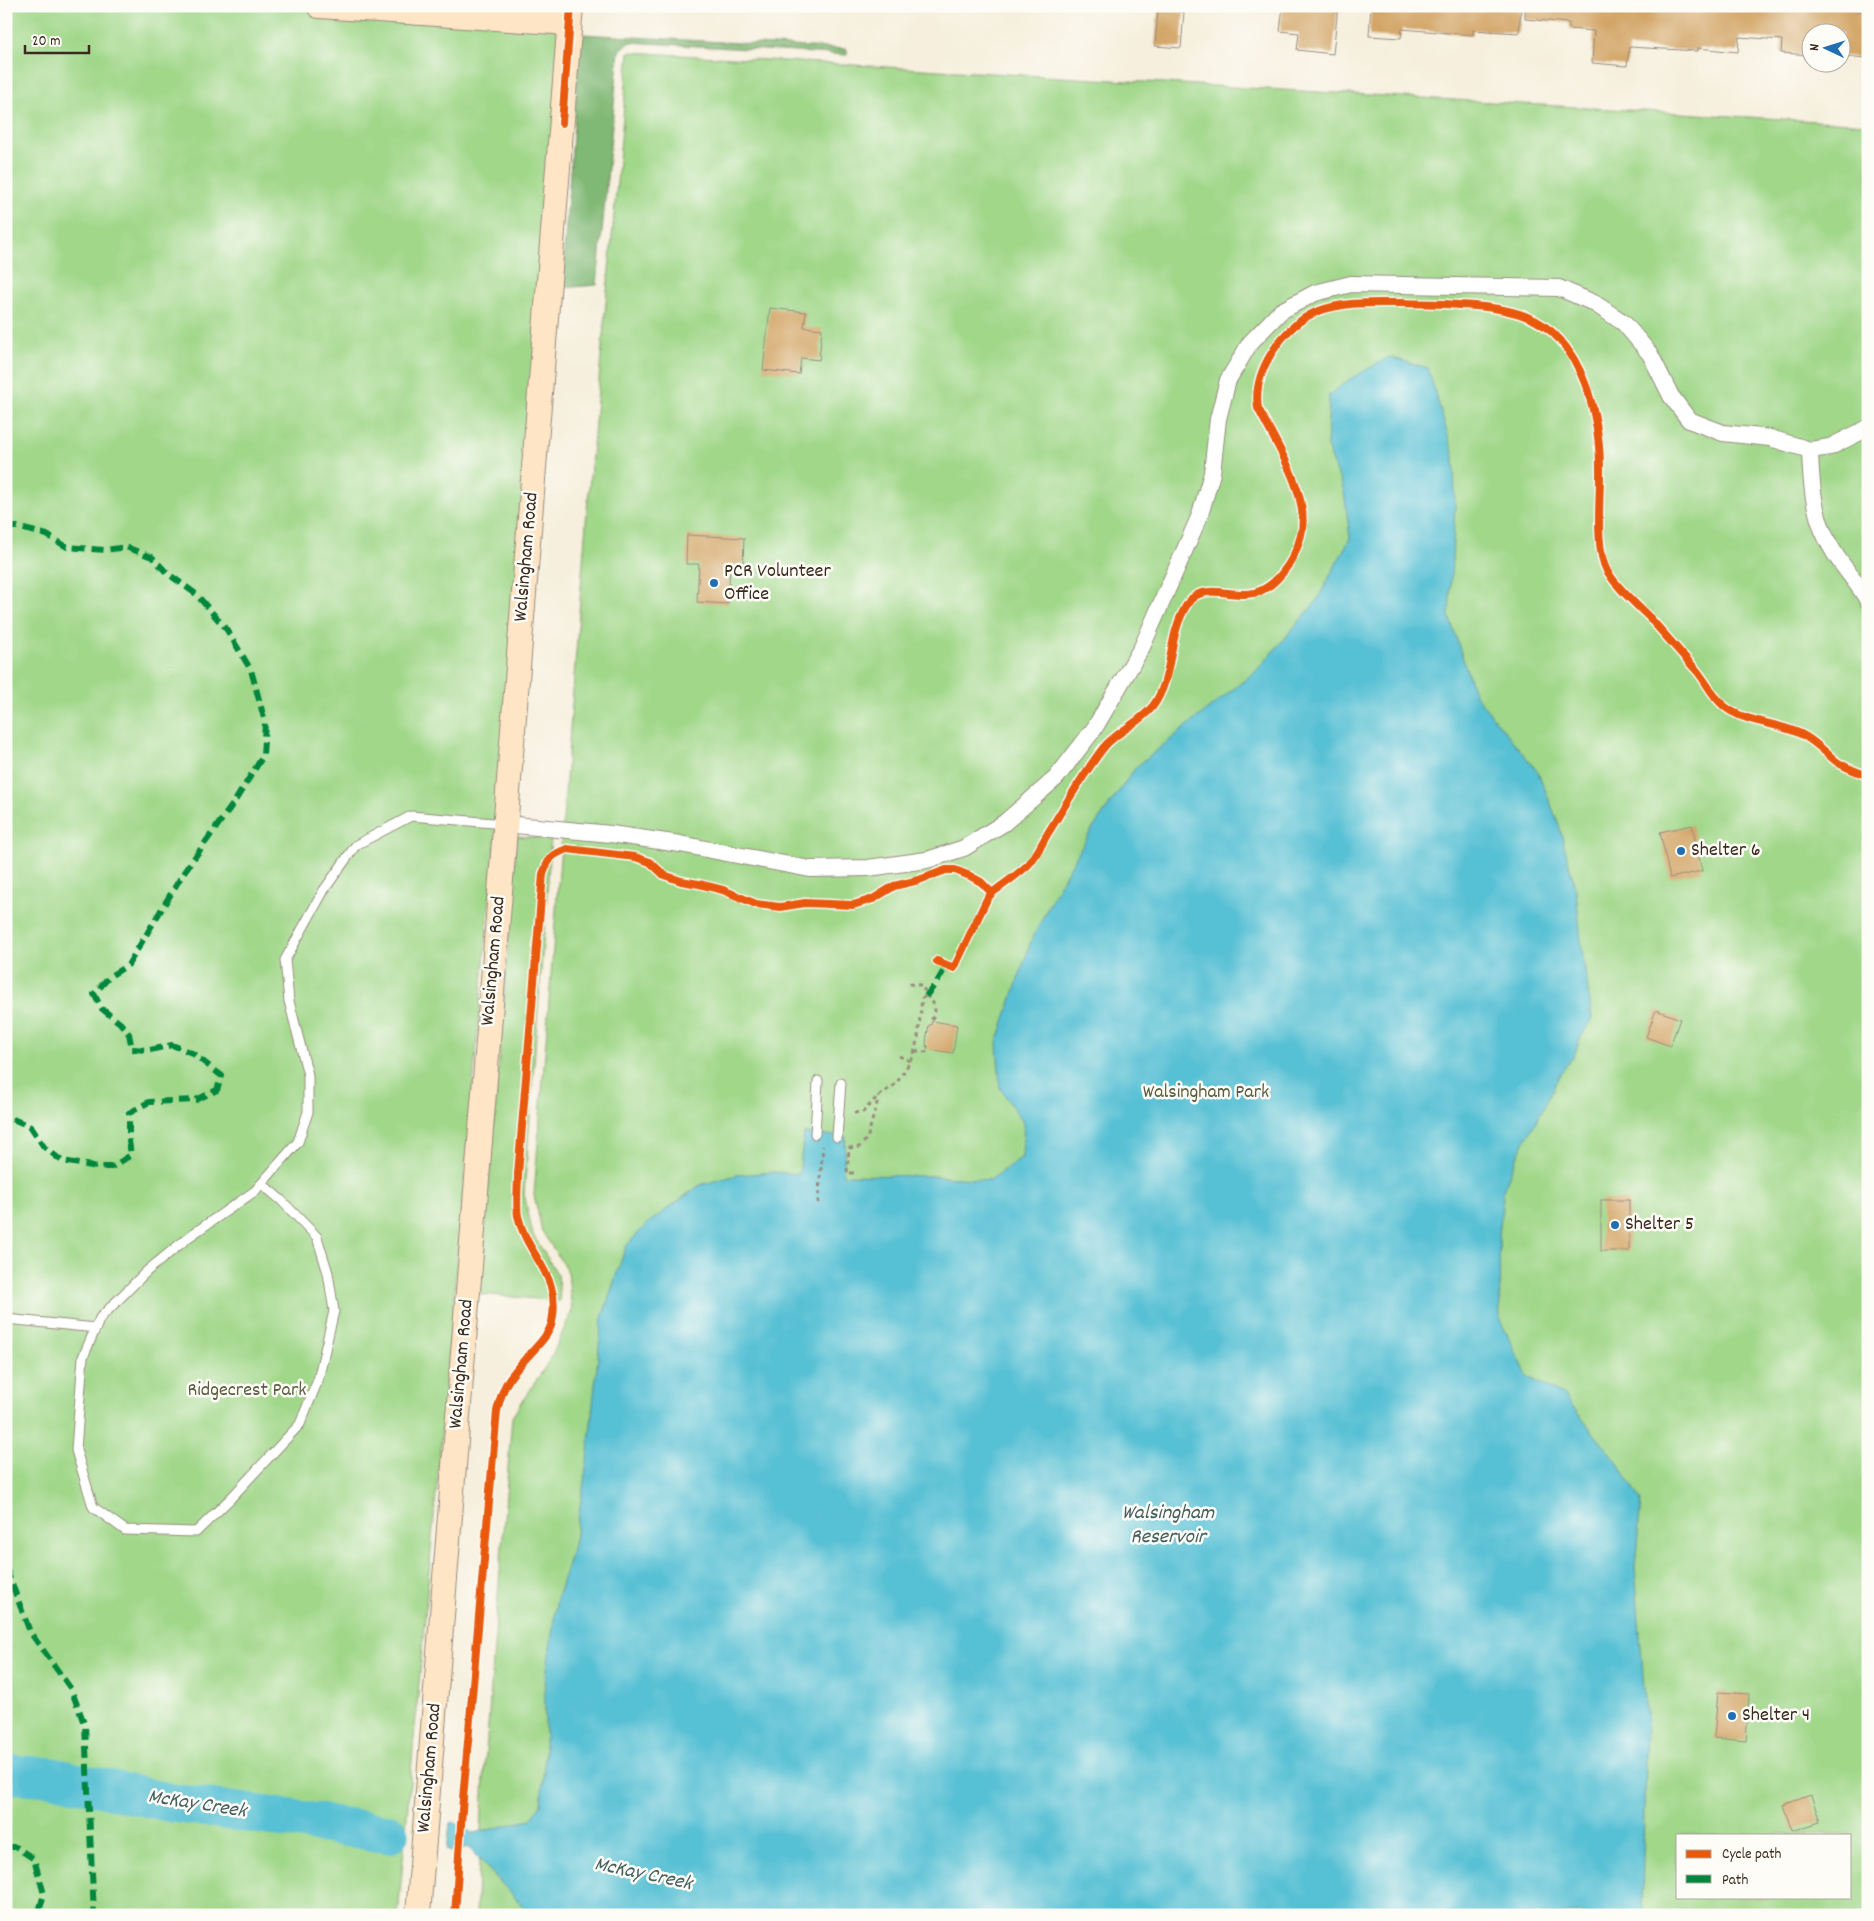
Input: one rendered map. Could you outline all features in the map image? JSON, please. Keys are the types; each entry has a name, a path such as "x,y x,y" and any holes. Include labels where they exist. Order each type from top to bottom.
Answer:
{"street":[{"path":"319,6 570,15"},
{"name":"Walsingham Road","path":"418,1915 570,15"},
{"path":"505,824 641,838 810,869 820,869 868,868 927,860 964,848 1004,823 1056,778 1094,729 1142,647 1200,515 1212,473 1218,420 1228,380 1250,343 1281,311 1315,293 1351,284 1559,288 1594,303 1624,323 1650,354 1671,396 1689,420 1722,433 1770,438 1810,450 1830,446 1868,428"},
{"path":"1810,450 1810,475 1818,521 1834,553 1861,588 1868,601"}],"lane":[{"path":"262,1184 281,1200 317,1237 328,1273 334,1311 318,1380 300,1424 230,1499 196,1532 124,1530 93,1507 76,1450 83,1358 100,1318 147,1271 190,1236 255,1191 298,1142 308,1112 308,1075 289,1001 285,960 324,890 356,845 411,816 505,824"},
{"path":"815,1134 818,1081"},
{"path":"837,1137 841,1083"},
{"path":"6,1319 96,1328"}],"path":[{"path":"909,984 921,986 926,996 930,998 934,1005 934,1015 930,1020 931,1023"},
{"path":"839,1114 863,1112 879,1095 896,1084 915,1051 922,998 926,996"},
{"path":"915,1051 926,1052 928,1047"},
{"path":"899,1056 910,1061"},
{"path":"854,1173 847,1173 849,1148 859,1147 867,1139 879,1095"},
{"path":"818,1203 820,1179"}],"green space":[{"name":"Ridgecrest Park","path":"6,6 220,6 569,23 398,1915 6,1915"},
{"path":"581,34 847,49 847,55 630,42 619,51 597,285 561,288"},
{"name":"Walsingham Park","path":"629,52 1868,124 1868,1915 476,1915 484,1777 512,1417 551,1358 572,1311 568,1272 542,1231 534,1195 587,510"},
{"path":"517,836 551,839 524,1194 533,1235 558,1275 560,1301 480,1294"}],"water":[{"name":"Walsingham Reservoir","path":"1389,357 1428,368 1454,456 1455,505 1449,616 1475,695 1538,772 1559,825 1576,891 1592,1019 1581,1037 1574,1056 1561,1072 1520,1150 1504,1188 1499,1235 1500,1320 1528,1377 1564,1396 1620,1466 1641,1501 1635,1567 1646,1715 1642,1905 1646,1915 531,1915 468,1847 451,1852 447,1850 450,1823 453,1822 472,1833 479,1832 531,1820 541,1804 545,1755 545,1684 557,1598 574,1545 587,1462 602,1318 626,1246 648,1223 700,1185 737,1175 773,1172 799,1174 804,1133 846,1137 843,1175 930,1176 990,1180 1022,1157 1024,1124 1000,1088 997,1043 1031,941 1055,893 1091,831 1136,767 1257,670 1316,602 1350,538 1344,491 1327,446 1329,395 1350,379"}],"building":[{"path":"1283,6 1338,6 1333,54 1297,50 1299,33 1280,31"},
{"path":"1371,6 1521,6 1519,33 1473,30 1473,35 1402,29 1401,38 1369,36"},
{"path":"1525,6 1854,6 1853,11 1868,11 1868,58 1852,57 1852,22 1802,22 1802,54 1781,53 1782,40 1739,37 1738,52 1698,48 1698,51 1629,47 1627,66 1592,63 1594,31 1569,29 1569,23 1525,19"},
{"path":"1158,10 1184,12 1181,48 1155,46"},
{"path":"770,308 806,312 804,327 822,329 819,360 801,358 799,374 763,370"},
{"name":"PCR Volunteer Office","path":"687,535 744,538 743,564 730,564 728,604 697,602 699,564 686,564"},
{"name":"Shelter 6","path":"1692,825 1702,871 1670,878 1660,832"},
{"path":"1656,1010 1680,1019 1670,1046 1646,1037"},
{"path":"932,1021 957,1025 953,1053 927,1049 927,1035"},
{"name":"Shelter 5","path":"1601,1200 1629,1200 1629,1251 1601,1251"},
{"name":"Shelter 4","path":"1718,1692 1749,1694 1746,1741 1714,1738"},
{"path":"1811,1795 1820,1822 1792,1831 1783,1805"}],"waterway":[{"name":"McKay Creek","path":"6,1774 53,1777 172,1803 389,1834"}],"marked path":[{"path":"6,527 17,527 47,535 67,547 105,550 126,547 152,557 167,573 196,594 227,630 251,670 265,722 263,756 233,804 184,872 128,965 110,976 94,994 102,1009 120,1023 129,1034 132,1049 150,1050 172,1045 192,1053 222,1076 217,1090 196,1100 149,1102 129,1113 131,1155 112,1167 98,1167 62,1161 44,1147 31,1127 6,1116"},
{"path":"926,996 947,965"},
{"path":"6,1568 30,1632 71,1689 85,1726 94,1915"},
{"path":"6,1847 16,1847 34,1859 44,1894 38,1915"}],"cycle path":[{"path":"562,123 571,6"},
{"path":"455,1915 462,1810 497,1411 509,1379 547,1334 552,1322 554,1305 548,1278 522,1230 518,1216 517,1200 543,874 554,855 567,849 635,857 650,862 664,875 681,881 723,890 756,904 780,907 805,903 853,905 873,899 894,886 919,880 946,870 955,870 970,876 981,882 992,893 1031,862 1075,789 1109,741 1142,717 1153,706 1165,682 1176,629 1181,616 1193,597 1207,592 1238,594 1255,592 1274,582 1288,565 1294,555 1301,535 1303,520 1301,503 1290,470 1258,408 1257,394 1260,380 1272,352 1292,328 1316,312 1327,308 1359,303 1438,304 1501,309 1525,316 1545,327 1562,342 1575,361 1585,383 1597,431 1601,550 1603,562 1611,578 1697,671 1716,698 1725,707 1748,719 1786,728 1803,735 1817,744 1837,762 1868,776"},
{"path":"937,961 954,968 987,899 992,893"}],"place":[{"name":"PCR Volunteer Office","path":"714,583"},
{"name":"Shelter 6","path":"1681,851"},
{"name":"Shelter 5","path":"1615,1225"},
{"name":"Shelter 4","path":"1732,1716"}]}
